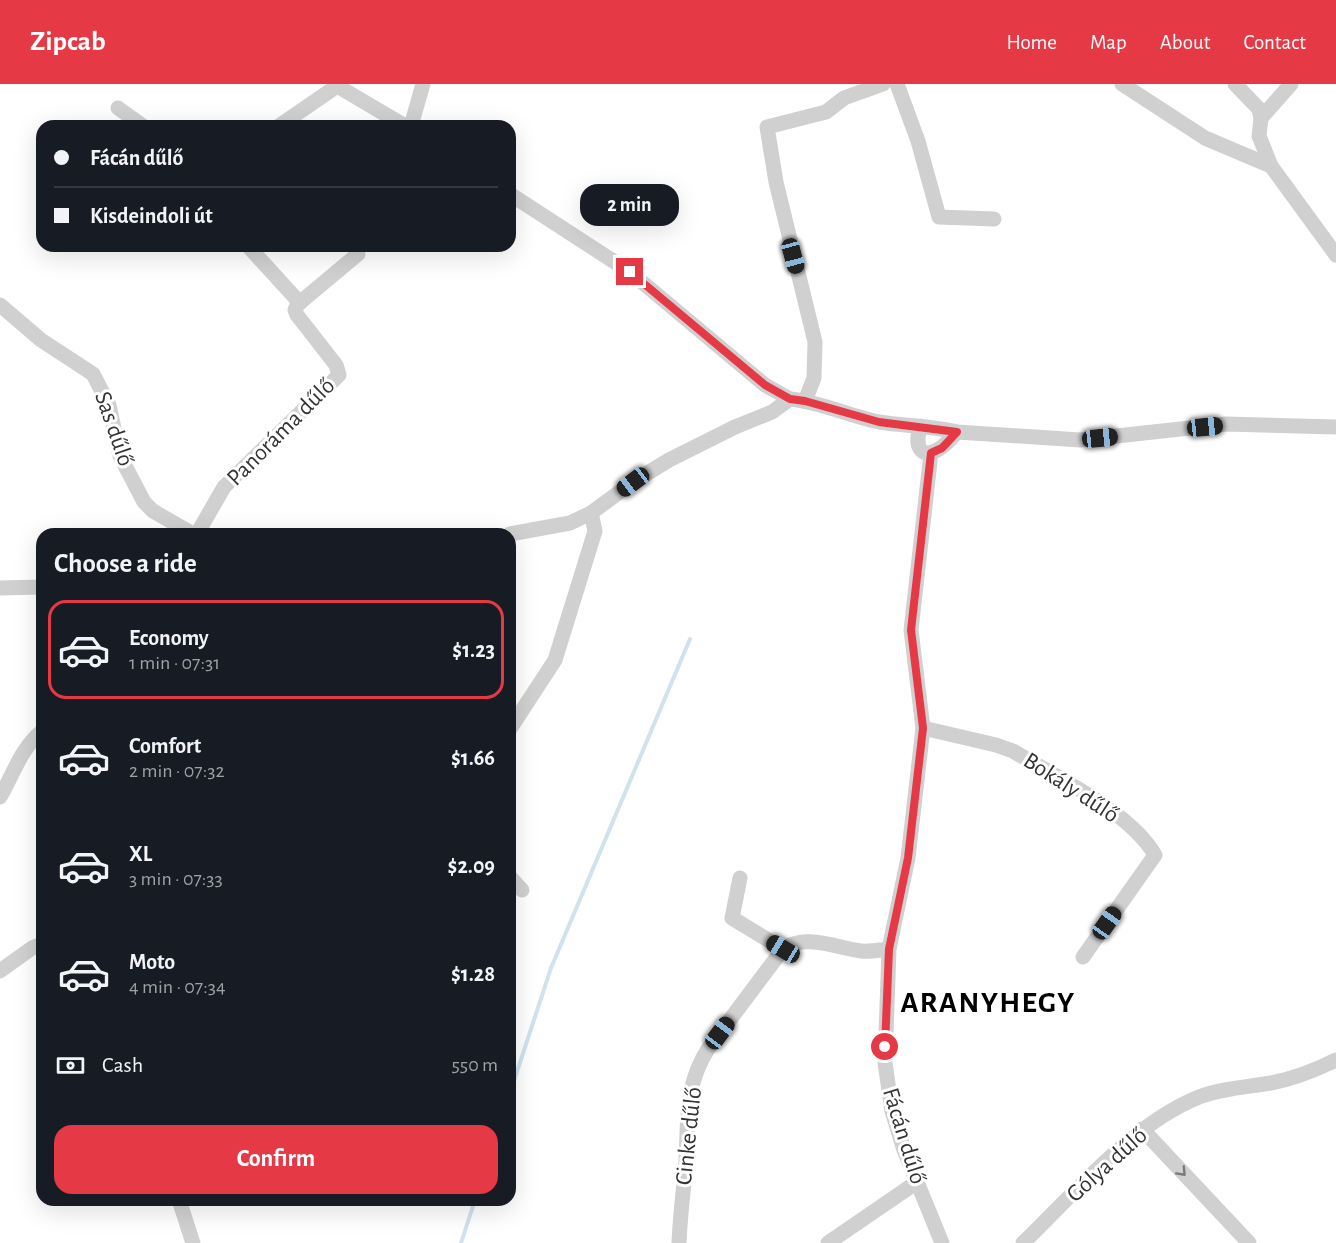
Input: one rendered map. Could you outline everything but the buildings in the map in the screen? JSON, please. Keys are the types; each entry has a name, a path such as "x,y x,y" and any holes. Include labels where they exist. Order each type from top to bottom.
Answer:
{"street":[{"path":"413,120 423,84"},
{"path":"516,533 570,523 591,513 633,482 669,460 735,427 797,400 814,378 816,342 776,182 767,127 826,112 844,98 883,84"},
{"path":"897,84 918,141 939,217 994,219"},
{"path":"1122,84 1205,138 1271,166"},
{"path":"1235,84 1259,109 1261,118 1259,136 1271,166 1336,255"},
{"path":"1261,118 1291,84"},
{"path":"287,120 336,85 395,120"},
{"path":"118,108 135,120"},
{"path":"516,198 630,272 765,385 797,400 879,422 957,432 1080,440 1226,424 1336,427"},
{"name":"Panoráma dűlő","path":"199,528 224,487 339,375 336,365 297,315 295,310 300,303 253,252"},
{"path":"300,303 358,254"},
{"name":"Sas dűlő","path":"0,305 41,340 93,374 109,405 120,456 144,502 153,511 184,528"},
{"path":"921,426 916,438 918,446 923,451 931,453 942,448 957,432"},
{"name":"Fácán dűlő","path":"931,453 911,630 923,728 908,858 889,949 885,1031 887,1084 898,1131 942,1243"},
{"path":"516,720 555,660 595,531 591,513"},
{"path":"0,588 36,587"},
{"name":"Bokály dűlő","path":"923,728 1013,751 1106,806 1150,846 1155,855 1083,957"},
{"path":"0,797 19,759 36,736"},
{"path":"740,878 732,918 783,949 792,943 810,942 862,952 889,949"},
{"path":"516,884 522,890"},
{"path":"0,971 36,946"},
{"name":"Cinke dűlő","path":"679,1243 688,1103 699,1064 783,949"},
{"name":"Gólya dűlő","path":"1023,1243 1123,1145 1142,1130 1198,1098 1225,1089 1273,1082 1320,1068 1336,1060"},
{"path":"1142,1130 1249,1243"},
{"path":"828,1243 917,1182"},
{"path":"181,1206 193,1243"}],"waterway":[{"path":"516,1075 551,968 690,639"},
{"path":"461,1243 473,1206"}],"district":[{"name":"ARANYHEGY","path":"988,1003"}],"route":[{"path":"630,272 765,385 790,399 805,401 879,422 957,432 942,448 931,453 911,630 923,728 908,858 889,949 885,1047"}]}
